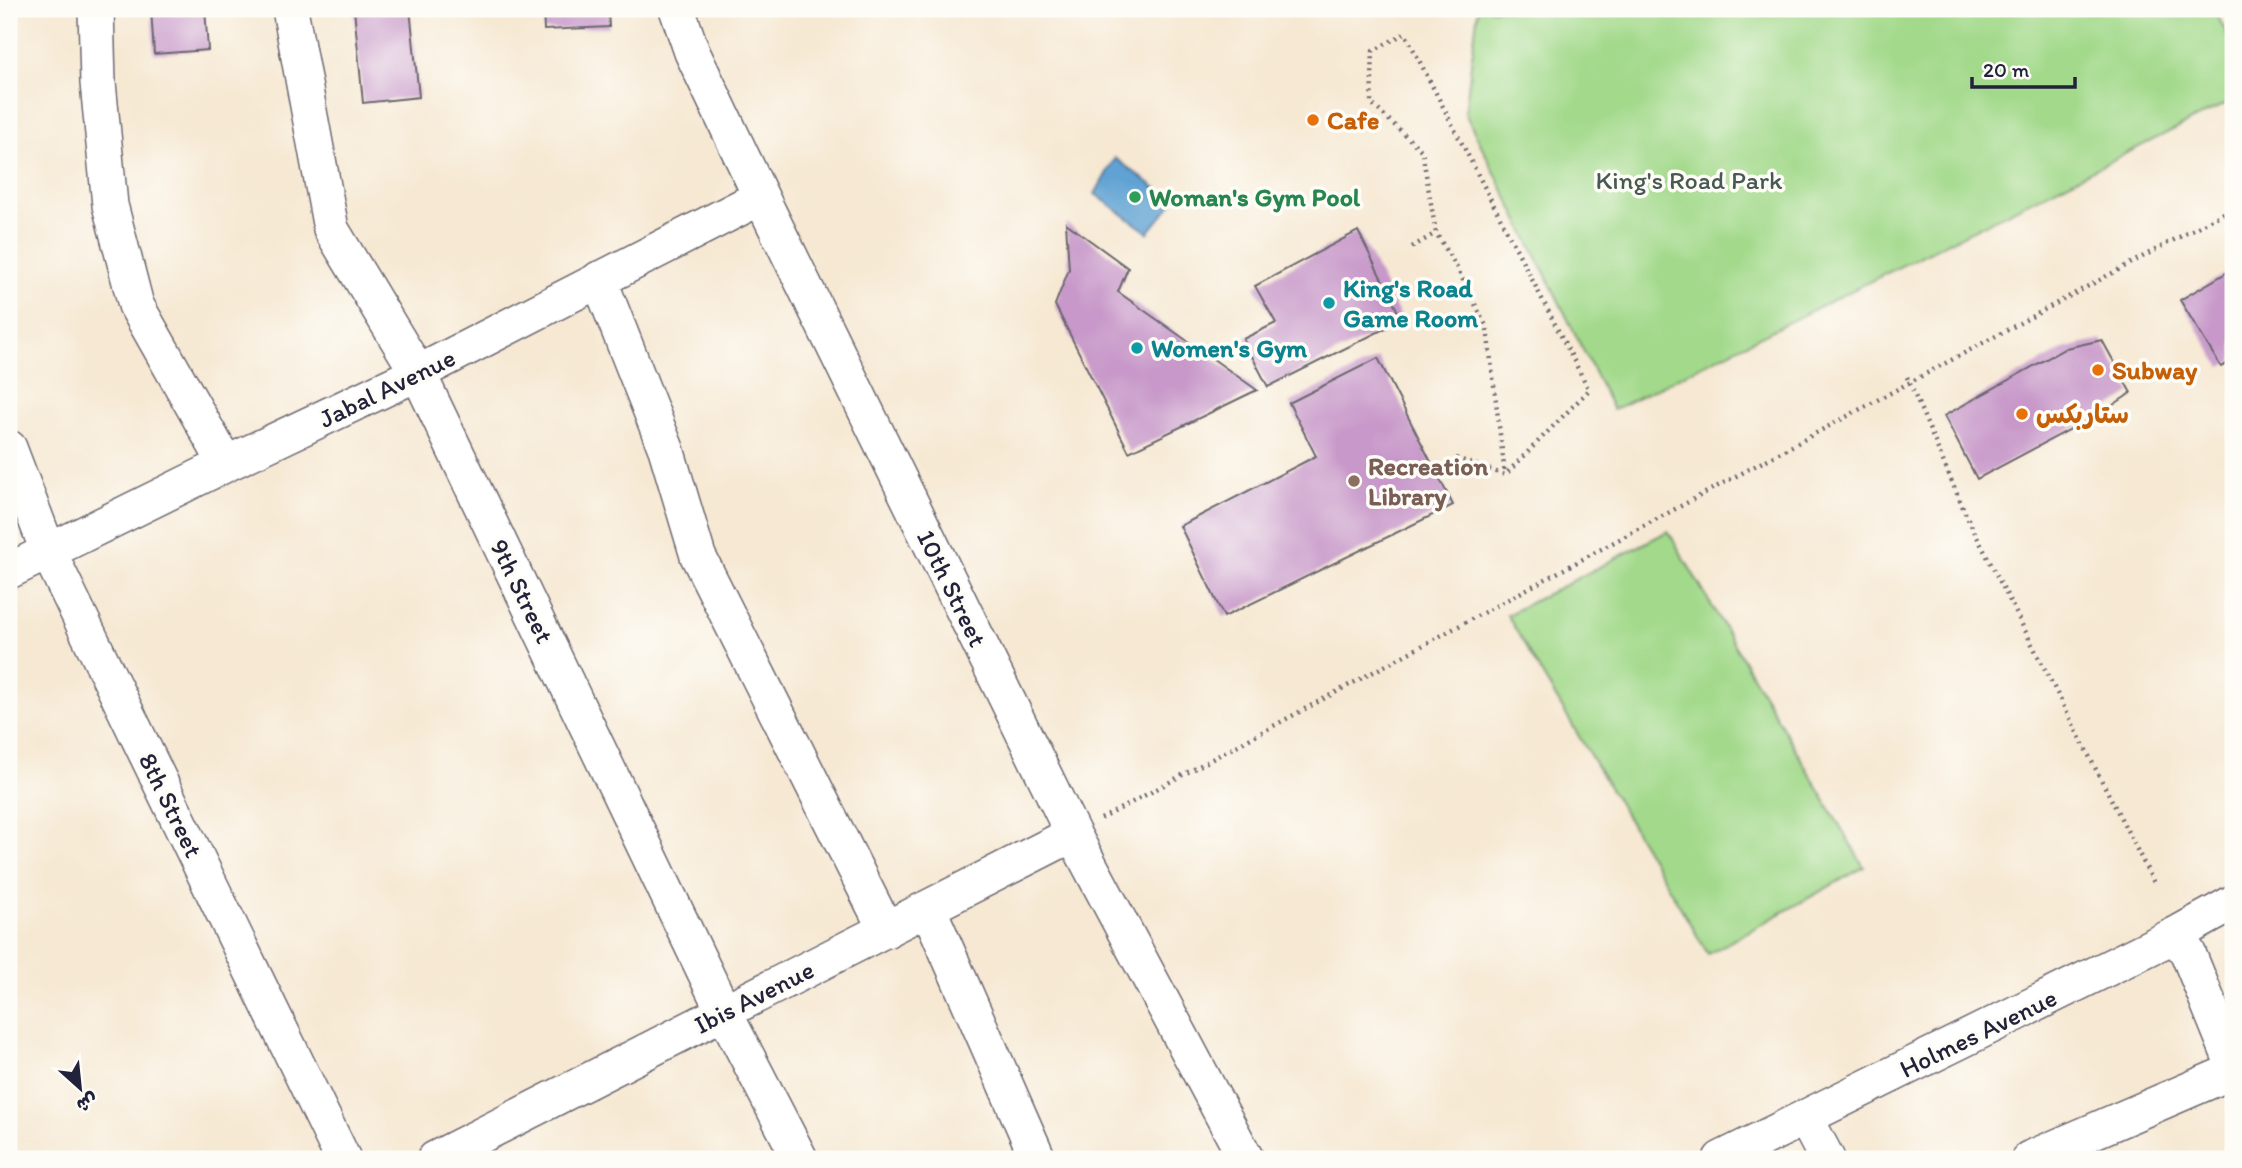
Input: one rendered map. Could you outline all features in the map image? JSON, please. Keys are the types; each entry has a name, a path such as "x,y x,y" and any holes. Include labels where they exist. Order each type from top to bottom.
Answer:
{"street":[{"path":"96,9 98,83 110,205 136,305 226,464"},
{"name":"9th Street","path":"290,9 331,229 418,373 724,1012 800,1159"},
{"name":"10th Street","path":"677,9 692,52 761,197 1073,834 1246,1159"},
{"name":"Jabal Avenue","path":"9,571 418,373 761,197"},
{"path":"599,279 666,449 698,556 886,930"},
{"name":"8th Street","path":"9,448 48,551 343,1159"},
{"name":"Ibis Avenue","path":"435,1159 1073,834"},
{"name":"Holmes Avenue","path":"1721,1159 2175,935 2233,903"},
{"path":"928,908 1038,1159"},
{"path":"2175,935 2188,953 2233,1064"},
{"path":"2048,1155 2233,1071"},
{"path":"1806,1119 1827,1159"}],"path":[{"path":"1405,33 1589,390 1505,475 1487,328 1436,233 1422,151 1371,103 1373,51 1405,33"},
{"path":"1073,834 2233,208"},
{"path":"1412,247 1436,233"},
{"path":"1907,377 1967,517 2154,883"},
{"path":"1456,458 1505,475"}],"green space":[{"name":"King's Road Park","path":"1478,9 2214,9 2233,46 2233,100 1613,410 1465,113"},
{"path":"1668,531 1864,867 1708,954 1507,615"}],"water":[{"name":"Woman's Gym Pool","path":"1115,158 1174,201 1148,233 1095,194"}],"building":[{"path":"151,9 205,9 208,50 154,54"},
{"path":"354,9 410,9 419,97 363,103"},
{"path":"543,9 608,9 609,27 544,30"},
{"name":"Women's Gym","path":"1066,223 1128,268 1118,292 1257,390 1129,452 1055,305 1069,269"},
{"name":"King's Road Game Room","path":"1358,231 1402,320 1268,387 1243,339 1276,323 1255,286"},
{"path":"2233,269 2233,361 2221,367 2180,300"},
{"name":"ستاربكس","path":"2102,340 2131,393 2101,413 1977,479 1944,416 2066,348"},
{"name":"Recreation Library","path":"1378,358 1453,505 1224,617 1180,526 1316,456 1289,403"}],"place":[{"name":"Cafe","path":"1313,120"},
{"name":"Woman's Gym Pool","path":"1135,197"},
{"name":"King's Road Game Room","path":"1329,303"},
{"name":"Women's Gym","path":"1137,348"},
{"name":"Subway","path":"2098,370"},
{"name":"ستاربكس","path":"2022,414"},
{"name":"Recreation Library","path":"1354,481"}]}
